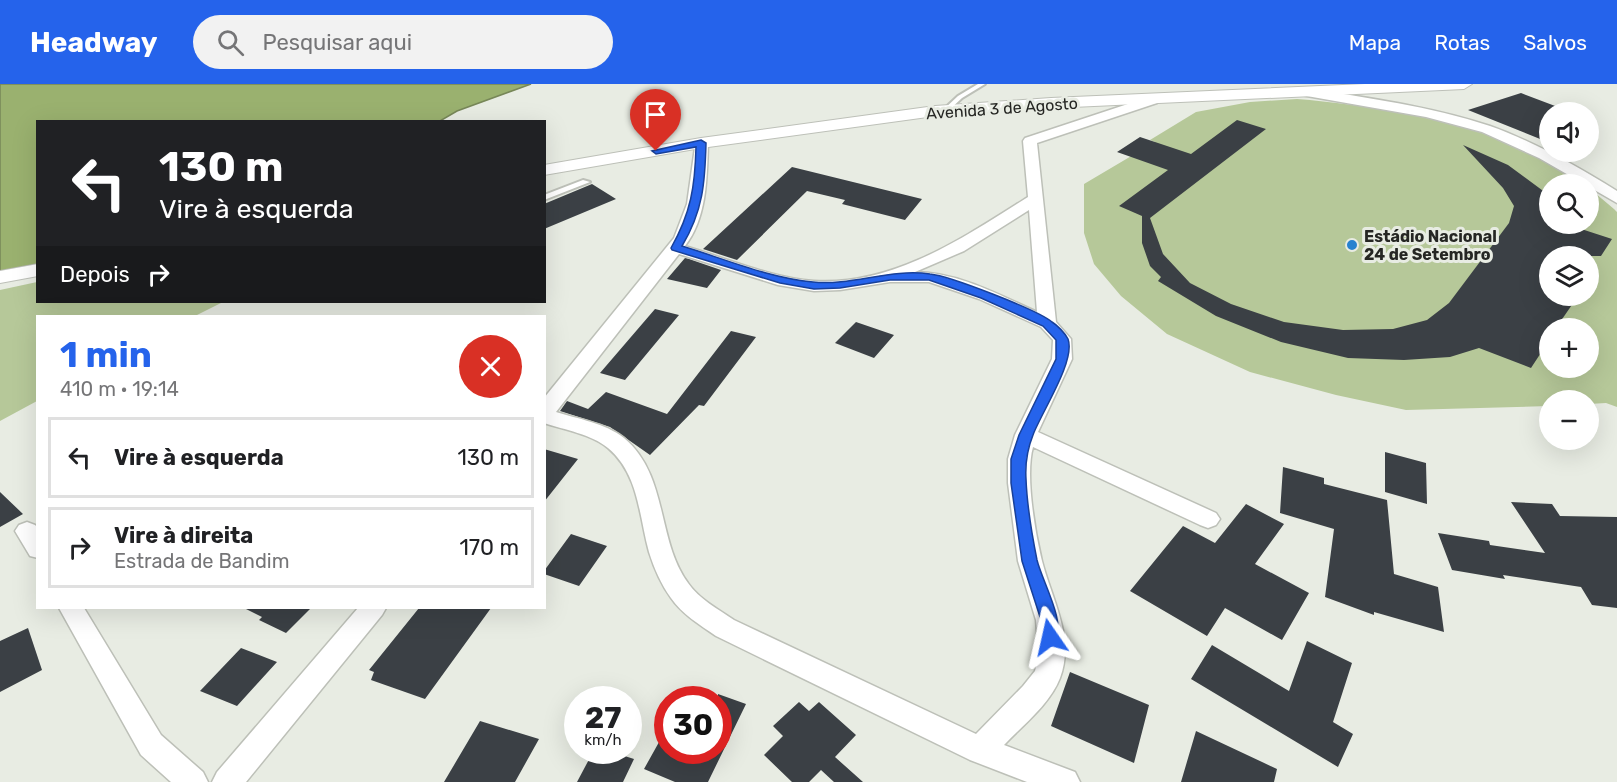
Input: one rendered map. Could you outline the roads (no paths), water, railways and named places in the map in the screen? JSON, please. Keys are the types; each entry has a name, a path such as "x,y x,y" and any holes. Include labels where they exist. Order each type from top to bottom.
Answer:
{"street":[{"name":"Avenida 3 de Agosto","path":"546,170 701,143 945,111 1051,103 1305,93 1330,87 1464,84"},
{"path":"1305,93 1392,107 1466,123 1507,137 1548,156 1617,198"},
{"path":"1047,323 1030,141 1152,100"},
{"path":"546,411 676,248 688,228 700,186 701,143"},
{"path":"890,277 958,248 1035,199"},
{"path":"676,248 784,281 814,286 840,285 890,277 930,277 985,296 1047,323 1062,339 1062,359 1026,435 1018,459 1019,483 1030,561 1049,620 1052,655 1047,676 1033,695 980,750"},
{"path":"0,277 36,270"},
{"path":"546,415 607,437 627,453 643,479 662,556 677,588 691,605 725,628 980,750 1065,782"},
{"path":"1026,435 1208,519"},
{"path":"73,609 151,745 193,782"},
{"path":"227,782 372,609"}],"lane":[{"path":"945,111 960,97 982,84"},
{"path":"546,197 586,182"}],"place":[{"name":"Estádio Nacional 24 de Setembro","path":"1352,245"}]}
